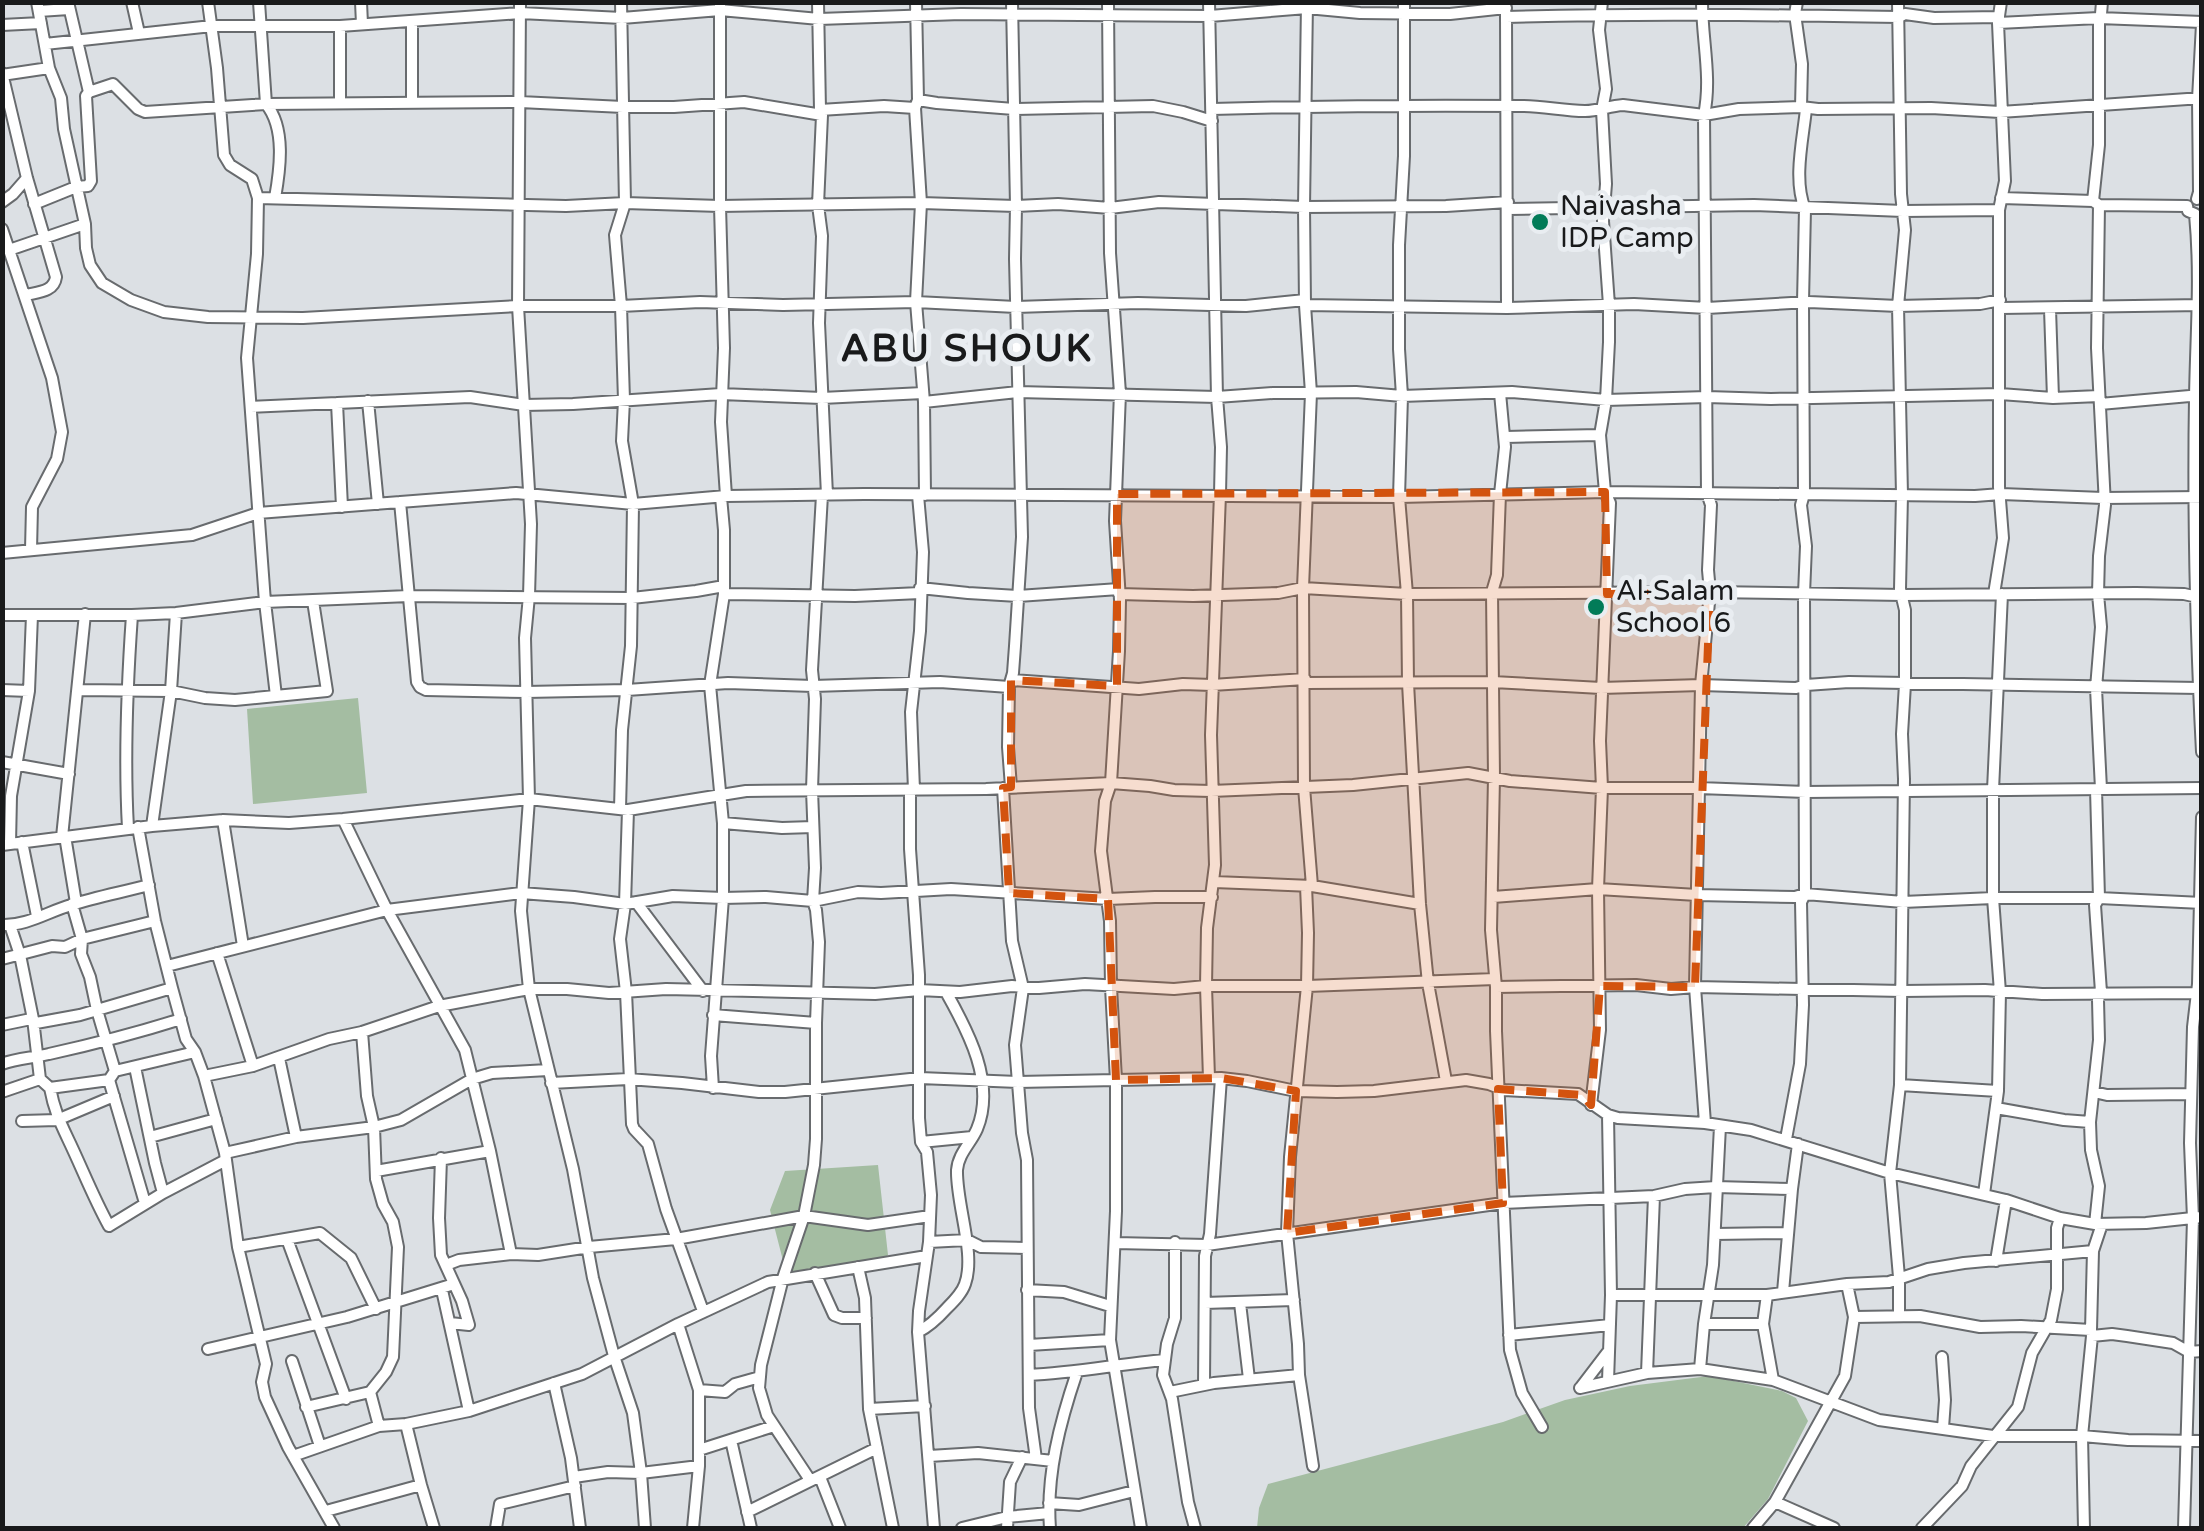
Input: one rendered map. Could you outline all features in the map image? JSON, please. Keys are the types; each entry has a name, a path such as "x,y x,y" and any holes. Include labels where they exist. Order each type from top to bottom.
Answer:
{"street":[{"path":"132,2 139,34"},
{"path":"208,2 224,155 230,165 252,179 258,198 248,358 265,602 276,696"},
{"path":"259,2 266,104 272,111 279,142 275,198"},
{"path":"361,2 362,24"},
{"path":"621,2 624,203 616,235 624,400 622,440 633,504 628,690 622,730 630,903 620,939 628,1080 632,1124 648,1144 676,1239 703,1311"},
{"path":"818,2 818,205 822,236 819,323 825,495 812,670 812,900 819,942 814,1165 804,1216 782,1278 759,1388 774,1426 814,1478 840,1528"},
{"path":"916,2 921,203 916,302 924,398 923,552 911,712 913,891 918,935 922,1142 930,1173 929,1242 918,1332 934,1528"},
{"path":"1108,2 1110,208 1120,394 1115,534 1119,591 1117,686 1112,783 1101,828 1116,1080 1110,1340 1141,1528"},
{"path":"1204,1385 1204,1256 1215,1078 1206,986 1207,928 1214,882 1212,685 1220,494 1209,2"},
{"path":"1898,2 1905,230 1898,306 1900,589 1905,684 1904,902 1900,1086 1890,1172 1899,1316"},
{"path":"1984,1194 1998,1091 2000,992 1993,898 2002,549 2000,204 2004,181 1998,20 2001,2"},
{"path":"2084,1528 2082,1436 2092,1333 2093,1251 2099,1224 2090,1122 2101,992 2095,904 2096,688 2101,627 2098,594 2105,505 2096,307 2098,18 2102,2"},
{"path":"1307,5 1304,207 1311,394 1303,588 1308,986 1290,1157 1287,1233 1299,1376 1312,1466"},
{"path":"45,44 212,26 412,22 520,8 622,18 720,6 818,18 916,16 1012,8 1108,15 1210,16 1307,5 1349,13 1404,8 1450,14 1506,9 1796,8 1934,18 2098,18 2202,23 2198,205 2198,688 2202,752"},
{"path":"2,25 69,6 79,42 87,94 91,181 88,186 34,204"},
{"path":"713,1088 713,1015 709,991 723,898 723,823 710,685 724,590 720,6"},
{"path":"520,8 518,306 529,494 525,638 529,799 521,894 529,989 569,1150 593,1278 632,1413 646,1528"},
{"path":"1012,8 1022,536 1010,684 1007,787 1012,941 1023,988 1015,1045 1027,1160 1029,1408 1036,1459"},
{"path":"1404,8 1404,142 1398,245 1402,396 1399,497 1420,904 1428,983 1446,1081"},
{"path":"1591,1105 1600,986 1600,688 1610,503 1605,492 1600,435 1606,400 1609,305 1603,221 1606,206 1602,110 1606,89 1599,30 1601,8"},
{"path":"1702,8 1707,66 1704,205 1707,493 1711,506 1710,592 1701,685 1695,987 1704,1124"},
{"path":"1786,1139 1800,1064 1806,792 1806,546 1801,505 1805,209 1800,178 1802,64 1796,8"},
{"path":"1506,9 1507,308"},
{"path":"39,12 49,68 61,98 93,270 102,282 132,300 164,312 208,317 303,318 518,306 723,302 916,302 1016,307 1305,303 1507,308 1707,308 1803,302 1898,306 2000,304 2050,309 2200,305"},
{"path":"412,22 412,103"},
{"path":"340,26 340,103"},
{"path":"26,296 50,290 56,277 26,178 3,74 49,68"},
{"path":"61,98 113,84 145,112 266,104 520,102 623,107 757,103 821,113 917,104 1014,109 1153,106 1212,115 1304,107 1506,106 1602,110 1622,105 1704,115 1739,109 1803,108 1954,108 2000,112 2200,98"},
{"path":"2,202 26,178"},
{"path":"258,198 566,206 921,203 1110,208 1160,202 1304,207 1754,205 1903,211 2000,204 2198,205"},
{"path":"9,250 84,224"},
{"path":"2,228 52,378 62,432 58,459 32,507 31,550"},
{"path":"2050,309 2052,398"},
{"path":"251,408 470,397 524,405 722,394 924,398 1018,392 1218,397 1274,392 1402,396 1512,392 1606,400 2000,394 2100,400 2198,395"},
{"path":"1500,393 1506,436 1498,576 1492,592 1492,951 1509,1334 1522,1393 1542,1427"},
{"path":"368,401 378,504"},
{"path":"336,403 342,507"},
{"path":"1506,436 1600,435"},
{"path":"2,553 192,535 258,514 516,493 633,504 723,497 921,494 1399,497 1605,492 2198,497"},
{"path":"400,502 413,648 420,687 426,690 628,690 728,683 1139,688 1305,681 1492,682 1600,688 1796,688 1849,682 2198,688"},
{"path":"2,615 176,613 265,602 409,596 632,598 724,590 818,595 920,590 1018,596 1119,591 1216,595 1303,588 1407,594 2184,594 2199,598"},
{"path":"79,690 171,691 218,700 326,691 313,601"},
{"path":"152,826 171,691 176,613"},
{"path":"85,614 63,836 82,939 81,954 90,977 106,1041 114,1096 144,1203"},
{"path":"32,615 29,691 10,796 12,844 37,916"},
{"path":"132,615 126,784 133,828 180,1018 204,1076 226,1157 238,1246 266,1364 262,1382 265,1397 292,1456 334,1528"},
{"path":"2,690 29,691"},
{"path":"2,762 70,774"},
{"path":"12,844 152,826 223,820 343,819 529,799 624,809 692,802 735,792 1112,783 1211,791 1353,785 1468,773 1510,781 1602,788 1806,792 2202,788"},
{"path":"2184,1528 2197,1218 2190,1143 2199,993 2202,816"},
{"path":"343,819 386,910 465,1050 511,1254"},
{"path":"223,820 243,946"},
{"path":"723,823 813,828"},
{"path":"1214,882 1309,886 1420,904"},
{"path":"148,886 74,904 27,923 6,925 20,956 45,1084 109,1226 226,1157 296,1137 401,1120 472,1079 548,1070"},
{"path":"167,966 386,910 521,894 630,903 673,896 812,900 852,892 951,889 1108,899 1212,898"},
{"path":"1493,896 1598,889 1697,895 1805,894 1904,902 2140,898 2200,903"},
{"path":"630,903 709,991"},
{"path":"2,959 155,922"},
{"path":"216,953 254,1066"},
{"path":"204,1076 254,1066 439,1006 529,989 875,994 1084,984 1174,989 1496,983 1671,989 2199,993"},
{"path":"32,1019 36,1023 96,1010 172,988"},
{"path":"918,1332 936,1320 964,1287 968,1272 957,1174 959,1160 981,1114 982,1082 970,1037 946,992"},
{"path":"713,1015 816,1023"},
{"path":"2,1064 117,1039 180,1018"},
{"path":"2,1025 32,1019"},
{"path":"306,1407 370,1392 393,1357 398,1246 376,1171 362,1032"},
{"path":"2,1092 112,1076 195,1052"},
{"path":"279,1058 296,1137"},
{"path":"135,1067 164,1193"},
{"path":"551,1083 628,1080 759,1092 920,1078 982,1082 1215,1078 1296,1091 1374,1091 1446,1081 1480,1082 1498,1088 1578,1094 1608,1115 1720,1126 1786,1139 2060,1218 2099,1224 2197,1218"},
{"path":"1900,1086 1998,1091"},
{"path":"2094,1092 2191,1094"},
{"path":"22,1121 58,1120 114,1096"},
{"path":"1996,1108 2090,1122"},
{"path":"1608,1115 1612,1295 1608,1381"},
{"path":"150,1138 216,1119"},
{"path":"1700,1369 1715,1234 1720,1126"},
{"path":"922,1142 972,1137"},
{"path":"1783,1292 1798,1144"},
{"path":"376,1171 490,1151"},
{"path":"441,1158 440,1250 468,1325 450,1323"},
{"path":"1114,1242 1207,1244 1503,1203 1654,1196 1716,1187 1792,1188"},
{"path":"1647,1374 1654,1196"},
{"path":"1996,1261 2006,1200"},
{"path":"446,1264 676,1239 804,1216 868,1226 930,1216"},
{"path":"1922,1528 1962,1486 1993,1436 2018,1406 2032,1353 2052,1320 2060,1218"},
{"path":"1715,1234 1788,1233"},
{"path":"238,1246 324,1235 351,1258 376,1309"},
{"path":"288,1240 346,1398"},
{"path":"929,1242 966,1240 981,1246 1026,1248"},
{"path":"1175,1242 1174,1318 1164,1374 1195,1528"},
{"path":"1612,1295 1767,1295 1890,1282 1943,1266 2093,1251"},
{"path":"292,1456 380,1426 469,1411 582,1374 768,1282 927,1256"},
{"path":"858,1267 865,1298 869,1410 893,1528"},
{"path":"815,1274 834,1315 866,1318"},
{"path":"208,1349 376,1309 454,1284"},
{"path":"1753,1528 1775,1502 1848,1370 1854,1317 1847,1284"},
{"path":"442,1290 469,1411"},
{"path":"1027,1290 1064,1292 1110,1306"},
{"path":"1767,1295 1763,1324 1773,1380"},
{"path":"1205,1303 1294,1300"},
{"path":"1240,1303 1250,1379"},
{"path":"1854,1317 1920,1316 1980,1327 2022,1326 2112,1334 2173,1343 2189,1352 2202,1352"},
{"path":"678,1324 699,1390 699,1466 693,1528"},
{"path":"1704,1324 1763,1324"},
{"path":"1509,1334 1610,1325"},
{"path":"1029,1345 1110,1340"},
{"path":"1609,1351 1580,1388 1647,1374 1700,1369 1773,1380 1879,1420 1993,1436 2202,1441"},
{"path":"1942,1358 1946,1400 1943,1428"},
{"path":"1029,1375 1164,1360"},
{"path":"292,1362 320,1446"},
{"path":"1050,1528 1053,1461 1076,1372"},
{"path":"1170,1392 1250,1379 1299,1376"},
{"path":"699,1390 725,1392 735,1384 760,1378"},
{"path":"554,1383 580,1528"},
{"path":"370,1392 380,1426"},
{"path":"869,1410 925,1406"},
{"path":"406,1424 434,1528"},
{"path":"699,1450 774,1426"},
{"path":"732,1440 751,1528"},
{"path":"748,1512 876,1448"},
{"path":"928,1456 968,1453 1053,1461"},
{"path":"1007,1523 1010,1482 1022,1457"},
{"path":"496,1528 500,1504 574,1481 608,1472 642,1473 699,1466"},
{"path":"326,1511 421,1485"},
{"path":"962,1528 1007,1523 1049,1508 1134,1491"},
{"path":"1775,1502 1834,1528"}],"highlighted area":[{"path":"1605,492 1607,594 1710,592 1695,987 1600,986 1591,1105 1582,1095 1498,1089 1503,1203 1287,1233 1296,1091 1221,1078 1116,1080 1108,899 1009,893 1003,788 1011,787 1011,680 1117,686 1117,494"}],"green space":[{"path":"358,698 367,793 253,804 247,709"},
{"path":"878,1165 888,1255 869,1271 789,1284 770,1210 785,1171"},
{"path":"1709,1376 1782,1391 1796,1398 1808,1421 1768,1499 1743,1528 1257,1528 1268,1484 1503,1422 1565,1400 1630,1386"}],"place":[{"name":"Naivasha IDP Camp","path":"1540,222"},
{"name":"Al-Salam School 6","path":"1596,607"}],"district":[{"name":"ABU SHOUK","path":"967,349"}]}
